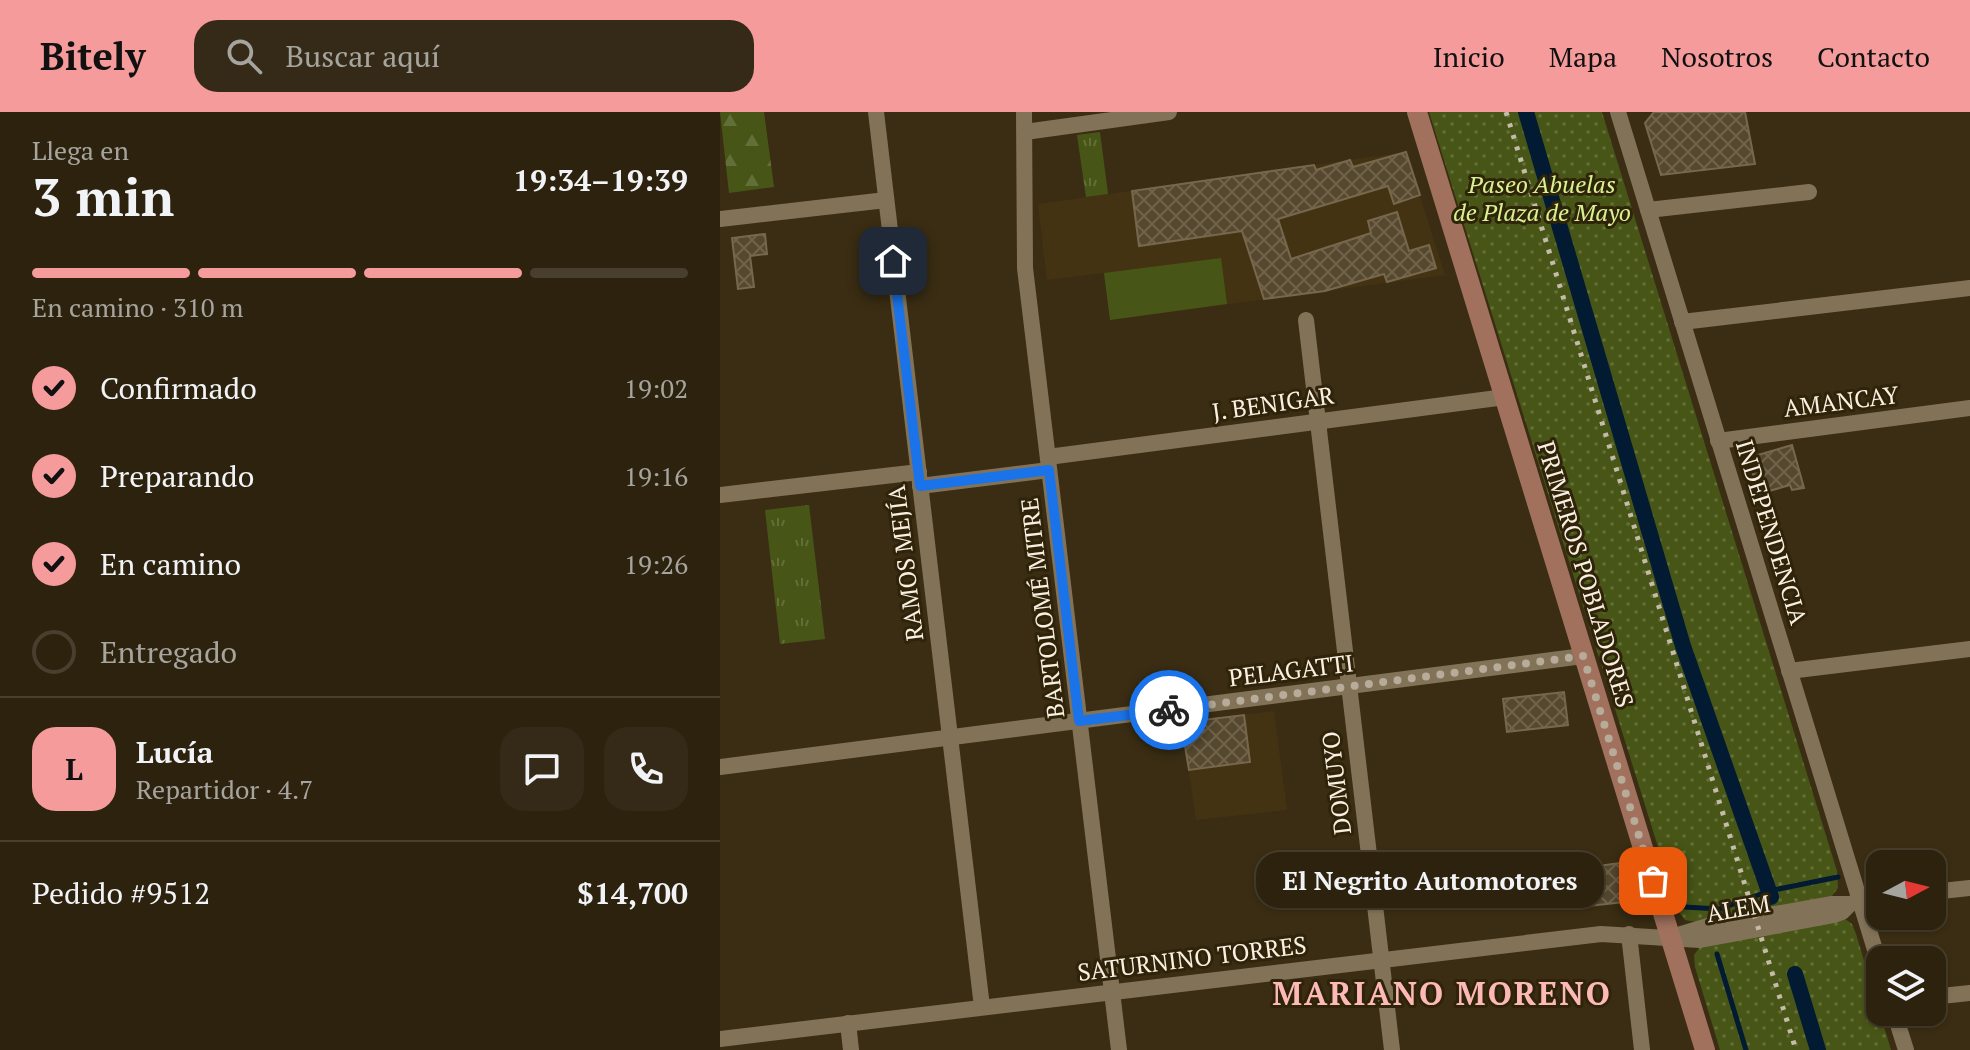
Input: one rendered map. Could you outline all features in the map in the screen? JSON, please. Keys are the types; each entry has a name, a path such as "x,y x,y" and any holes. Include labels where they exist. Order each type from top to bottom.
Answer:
{"main road":[{"name":"PRIMEROS POBLADORES","path":"1417,112 1705,1050"}],"street":[{"name":"RAMOS MEJÍA","path":"876,112 982,1007"},
{"name":"BARTOLOMÉ MITRE","path":"1024,112 1023,253 1119,1050"},
{"path":"1025,132 1169,112"},
{"name":"INDEPENDENCIA","path":"1618,112 1789,671 1855,902 1872,946"},
{"path":"1648,210 1809,192"},
{"path":"720,219 886,200"},
{"path":"1682,322 1970,288"},
{"name":"DOMUYO","path":"1306,320 1392,1050"},
{"name":"J. BENIGAR","path":"720,495 919,479 1048,464 1505,397"},
{"name":"AMANCAY","path":"1718,441 1970,408"},
{"path":"1789,671 1970,649"},
{"name":"PELAGATTI","path":"720,767 1583,656"},
{"path":"1946,891 1970,888"},
{"name":"ALEM","path":"1670,937 1708,926 1866,900"},
{"name":"SATURNINO TORRES","path":"720,1039 1601,934 1670,937"},
{"path":"1629,934 1642,1050"},
{"path":"1946,996 1970,993"},
{"path":"848,1023 851,1050"},
{"path":"1898,1026 1906,1050"}],"shaded area":[{"path":"1406,152 1445,275 1110,320 1104,273 1047,280 1038,204"},
{"path":"1274,711 1287,810 1196,820 1182,722"}],"green space":[{"path":"720,112 764,112 774,187 729,193"},
{"name":"Paseo Abuelas de Plaza de Mayo","path":"1429,112 1602,112 1837,871 1838,888 1832,896 1696,922 1685,920 1678,911"},
{"path":"1100,132 1108,194 1086,197 1077,135"},
{"path":"1221,258 1227,304 1110,320 1104,273"},
{"path":"809,505 825,639 780,644 765,510"},
{"path":"1845,919 1852,924 1866,967 1866,1026 1884,1026 1891,1050 1720,1050 1695,967 1694,955 1700,947"}],"building":[{"path":"1654,112 1745,112 1755,164 1661,175 1645,123"},
{"path":"1406,152 1420,195 1394,204 1388,186 1278,219 1291,259 1371,233 1368,221 1397,212 1409,251 1429,245 1436,268 1387,282 1384,274 1325,291 1264,299 1242,231 1139,246 1132,191 1314,165 1316,170 1350,160 1353,167"},
{"path":"765,234 767,254 750,256 754,287 738,289 732,238"},
{"path":"1792,445 1804,488 1792,490 1790,485 1759,494 1748,458"},
{"path":"1564,692 1568,725 1507,732 1503,699"},
{"path":"1244,715 1250,762 1189,770 1185,746 1191,745 1189,733 1204,732 1202,720"},
{"path":"1626,862 1636,895 1633,901 1589,906 1584,868"}],"waterway":[{"path":"1526,112 1683,646 1771,897"},
{"path":"1684,907 1720,909 1769,891 1838,877"},
{"path":"1717,954 1746,1050"},
{"path":"1795,974 1818,1050"}],"railway":[{"path":"1506,112 1796,1050"}],"way so far":[{"path":"1169,710 1583,656 1653,881"}],"place":[{"name":"El Negrito Automotores","path":"1653,881"}],"district":[{"name":"MARIANO MORENO","path":"1442,993"}],"route":[{"path":"893,261 920,486 1049,470 1079,721 1169,710"}]}
